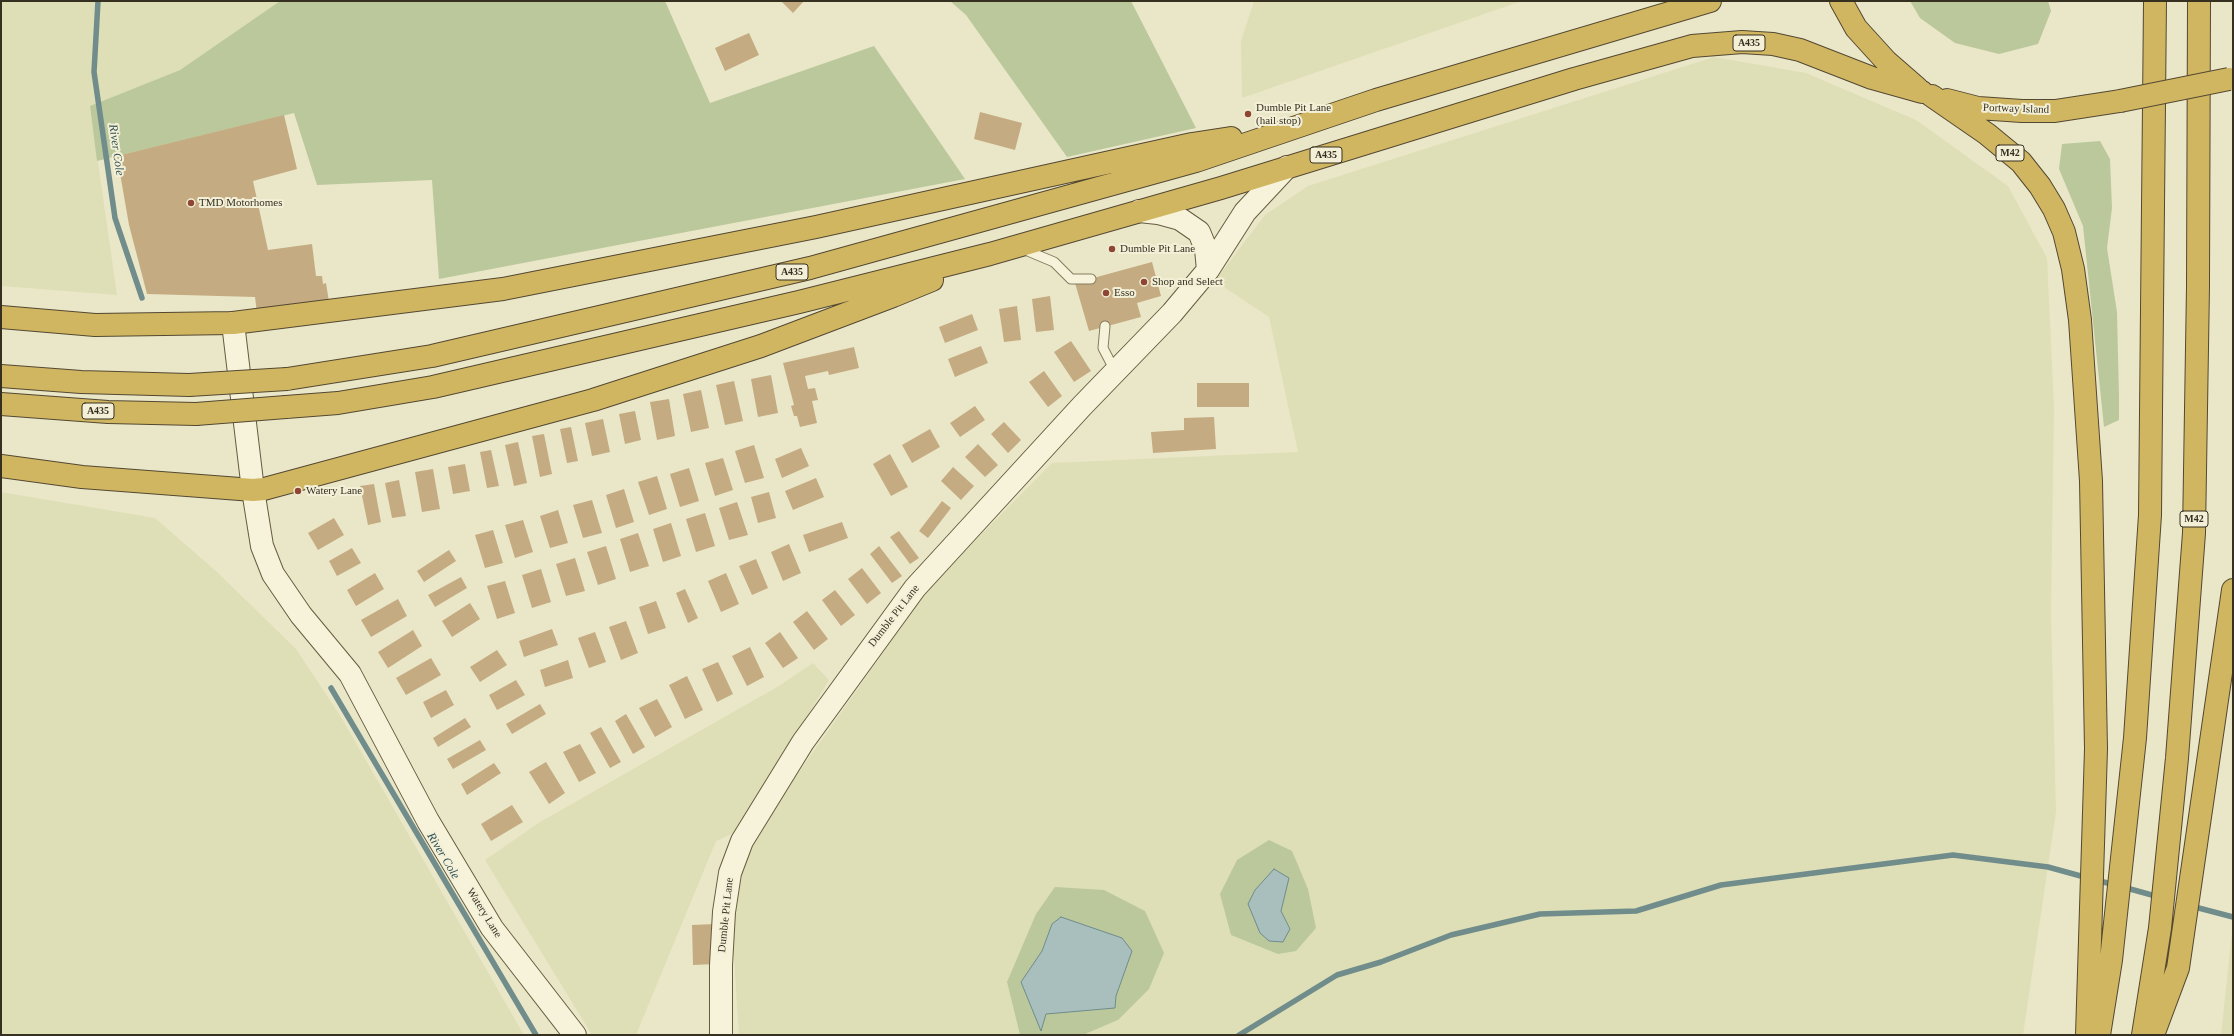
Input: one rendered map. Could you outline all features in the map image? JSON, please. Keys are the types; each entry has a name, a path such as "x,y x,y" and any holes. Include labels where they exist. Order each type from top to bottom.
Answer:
{"highway":[{"name":"A435","path":"1,376 81,382 189,385 287,379 432,356 810,268 1196,160 1391,96 1710,1"},
{"name":"Portway Island","path":"1841,1 1856,28 1886,61 1927,94 1978,108 2022,111 2056,111 2120,101 2231,79"},
{"path":"2099,1035 2111,960 2135,738 2150,515 2155,1"},
{"name":"M42","path":"2143,1035 2160,928 2177,758 2194,533 2198,286 2199,1"},
{"name":"A435","path":"1,404 108,412 196,414 338,403 433,387 799,302 1017,247 1479,110 1574,79 1692,46 1716,43 1772,44 1800,50 1872,78 1927,94"},
{"name":"M42","path":"1927,94 1987,134 2021,162 2040,186 2054,209 2064,232 2073,269 2080,320 2090,481 2096,749 2087,1035"},
{"path":"1,317 95,324 233,323 503,289 816,227 1192,144 1288,129"},
{"path":"1,466 82,477 253,490 371,461 586,402 738,354 893,296 990,254"},
{"path":"2153,1035 2178,968 2233,590"}],"street":[{"name":"Dumble Pit Lane","path":"721,1035 721,965 726,889 742,841 803,742 915,588 1115,371 1172,313 1208,270 1245,212 1287,167"},
{"path":"1139,211 1158,213 1180,219 1199,232 1206,249 1208,270"},
{"name":"Watery Lane","path":"233,323 253,490 262,546 273,574 301,615 350,674 428,821 492,928 575,1035"}],"lane":[{"path":"1017,247 1054,262 1071,279 1091,280"},
{"path":"1105,326 1103,348 1115,371"}],"green space":[{"path":"1,1 280,1 180,70 90,106 117,295 1,286"},
{"path":"280,1 665,1 710,103 874,46 965,179 439,279 432,180 317,185 294,113 97,161 90,106 180,70"},
{"path":"950,1 1131,1 1196,128 1067,157 966,15"},
{"path":"1254,1 1522,1 1242,98 1241,41"},
{"path":"1910,1 2048,1 2051,11 2038,44 1999,54 1955,43 1920,18"},
{"path":"1714,57 1806,73 1916,120 2008,186 2047,258 2054,407 2051,613 2056,812 2023,1035 1083,1035 1118,1020 1007,982 1020,1035 739,1035 732,926 740,872 765,820 931,585 1052,463 1298,452 1269,317 1215,281 1265,215 1308,186"},
{"path":"2100,141 2110,159 2112,208 2107,248 2117,312 2119,396 2119,420 2104,427 2083,226 2059,169 2062,144"},
{"path":"1,492 155,518 217,572 296,649 341,717 524,1035 1,1035"},
{"path":"813,663 829,680 738,831 716,841 636,1035 592,1035 485,860 540,822 779,686"},
{"path":"1269,840 1292,851 1308,889 1316,928 1296,951 1278,954 1231,935 1220,894 1237,860"},
{"path":"1055,887 1104,890 1145,911 1164,953 1149,989 1118,1020 1083,1035 1020,1035 1007,982 1036,914"},
{"path":"2232,932 2233,1035 2221,1035"}],"water":[{"path":"1274,869 1289,878 1281,911 1290,929 1283,942 1269,941 1260,933 1248,904 1255,890"},
{"path":"1061,917 1122,938 1132,951 1116,996 1115,1008 1046,1014 1041,1031 1021,982 1042,951 1052,924"}],"building":[{"path":"781,1 804,1 793,13"},
{"path":"749,33 759,55 725,71 715,48"},
{"path":"980,112 1022,123 1015,150 974,139"},
{"name":"TMD Motorhomes","path":"284,115 297,169 253,181 268,250 312,244 316,276 322,276 323,284 326,283 329,302 257,313 255,297 147,294 129,225 117,156"},
{"name":"Esso","path":"1152,262 1161,296 1137,303 1141,317 1089,331 1075,283"},
{"path":"1050,296 1054,330 1036,332 1032,299"},
{"path":"1017,306 1021,340 1004,342 999,309"},
{"path":"972,314 978,330 945,343 939,327"},
{"path":"1071,341 1091,371 1074,382 1054,352"},
{"path":"981,346 988,363 955,377 948,359"},
{"path":"854,347 859,368 829,375 828,371 805,376 808,389 815,388 818,400 812,401 817,423 800,427 797,416 794,416 791,406 794,405 783,363"},
{"path":"1044,371 1062,396 1048,407 1029,382"},
{"path":"771,375 778,413 758,417 751,379"},
{"path":"734,381 743,421 725,425 716,385"},
{"path":"1197,383 1249,383 1249,407 1197,407"},
{"path":"701,390 709,428 691,432 683,394"},
{"path":"669,399 675,436 657,440 650,402"},
{"path":"975,406 985,420 960,437 950,423"},
{"path":"635,411 641,440 625,444 619,414"},
{"path":"1214,417 1216,449 1153,453 1151,432 1184,430 1184,418"},
{"path":"603,419 610,452 592,456 585,423"},
{"path":"1004,422 1021,440 1008,453 991,434"},
{"path":"571,427 578,461 567,463 560,429"},
{"path":"930,429 940,447 912,463 902,445"},
{"path":"544,434 552,474 540,477 532,436"},
{"path":"518,442 527,483 514,486 505,445"},
{"path":"978,444 998,465 985,477 965,457"},
{"path":"754,445 764,478 745,483 735,451"},
{"path":"801,448 809,466 782,478 775,459"},
{"path":"491,450 499,486 487,488 480,452"},
{"path":"890,454 908,487 891,496 873,464"},
{"path":"723,458 733,490 715,496 705,463"},
{"path":"465,464 470,491 453,494 448,467"},
{"path":"953,467 974,486 961,500 941,481"},
{"path":"689,468 699,501 680,507 670,474"},
{"path":"433,469 440,509 422,512 415,472"},
{"path":"657,476 667,509 649,515 638,482"},
{"path":"816,478 824,497 793,510 785,491"},
{"path":"399,480 406,516 392,518 385,483"},
{"path":"374,484 381,522 368,525 360,486"},
{"path":"624,489 634,522 616,528 606,495"},
{"path":"769,492 776,518 758,523 751,497"},
{"path":"592,500 602,533 583,538 573,505"},
{"path":"942,501 951,508 928,538 919,531"},
{"path":"737,502 748,535 729,540 719,508"},
{"path":"558,510 568,543 550,548 540,516"},
{"path":"705,513 715,546 696,552 686,519"},
{"path":"334,518 344,535 318,550 308,533"},
{"path":"523,520 533,552 515,558 505,525"},
{"path":"842,522 848,538 809,552 803,535"},
{"path":"671,523 681,556 663,562 653,529"},
{"path":"493,530 503,563 485,568 475,535"},
{"path":"899,531 919,558 910,564 890,537"},
{"path":"638,533 649,566 630,572 620,539"},
{"path":"789,544 801,573 783,581 771,552"},
{"path":"606,546 616,579 598,585 587,552"},
{"path":"879,546 902,576 892,583 870,554"},
{"path":"352,548 361,563 337,576 329,561"},
{"path":"449,550 456,561 424,582 417,571"},
{"path":"575,558 585,591 566,596 556,564"},
{"path":"756,559 768,588 752,595 739,566"},
{"path":"862,568 881,593 867,604 848,579"},
{"path":"541,569 551,602 532,608 522,575"},
{"path":"375,573 384,589 356,606 347,590"},
{"path":"726,573 739,604 721,612 708,581"},
{"path":"461,577 467,588 435,607 428,595"},
{"path":"505,581 515,613 497,619 487,586"},
{"path":"685,589 698,618 688,623 676,593"},
{"path":"835,590 855,615 841,626 822,600"},
{"path":"398,599 407,616 371,637 361,620"},
{"path":"656,601 666,628 648,634 639,607"},
{"path":"470,603 480,619 452,637 442,621"},
{"path":"807,611 828,639 814,650 793,622"},
{"path":"626,621 638,653 621,660 609,627"},
{"path":"552,629 558,645 524,657 519,641"},
{"path":"413,630 422,646 388,668 378,652"},
{"path":"595,632 606,662 589,668 578,638"},
{"path":"780,632 798,658 783,668 765,643"},
{"path":"750,647 764,677 747,686 732,656"},
{"path":"497,650 507,665 480,682 470,667"},
{"path":"431,658 441,675 406,695 396,678"},
{"path":"568,660 573,678 545,687 540,670"},
{"path":"718,662 733,694 717,702 702,669"},
{"path":"687,676 703,710 685,719 669,685"},
{"path":"516,680 525,695 497,710 489,695"},
{"path":"446,690 454,705 431,718 423,702"},
{"path":"657,699 672,727 655,737 639,708"},
{"path":"540,704 546,714 512,734 506,724"},
{"path":"626,714 645,747 633,754 615,721"},
{"path":"465,718 471,727 438,747 433,738"},
{"path":"601,727 621,762 610,768 590,733"},
{"path":"480,740 486,750 453,769 447,759"},
{"path":"580,744 596,773 579,782 563,752"},
{"path":"546,762 565,793 549,804 529,772"},
{"path":"494,763 501,773 467,795 461,784"},
{"path":"512,805 523,822 491,841 481,824"},
{"path":"715,924 715,964 693,965 692,925"}],"waterway":[{"name":"River Cole","path":"98,1 94,72 115,218 142,298"},
{"name":"River Cole","path":"331,688 536,1035"},
{"path":"1239,1035 1337,975 1381,962 1451,935 1540,914 1636,911 1721,885 1953,855 2048,867 2088,878"},
{"path":"2096,880 2115,885"},
{"path":"2123,887 2159,897"},
{"path":"2191,906 2233,917"}],"place":[{"name":"Dumble Pit Lane (hail stop)","path":"1248,114"},
{"name":"TMD Motorhomes","path":"191,203"},
{"name":"Dumble Pit Lane","path":"1112,249"},
{"name":"Shop and Select","path":"1144,282"},
{"name":"Esso","path":"1106,293"},
{"name":"Watery Lane","path":"298,491"}]}
